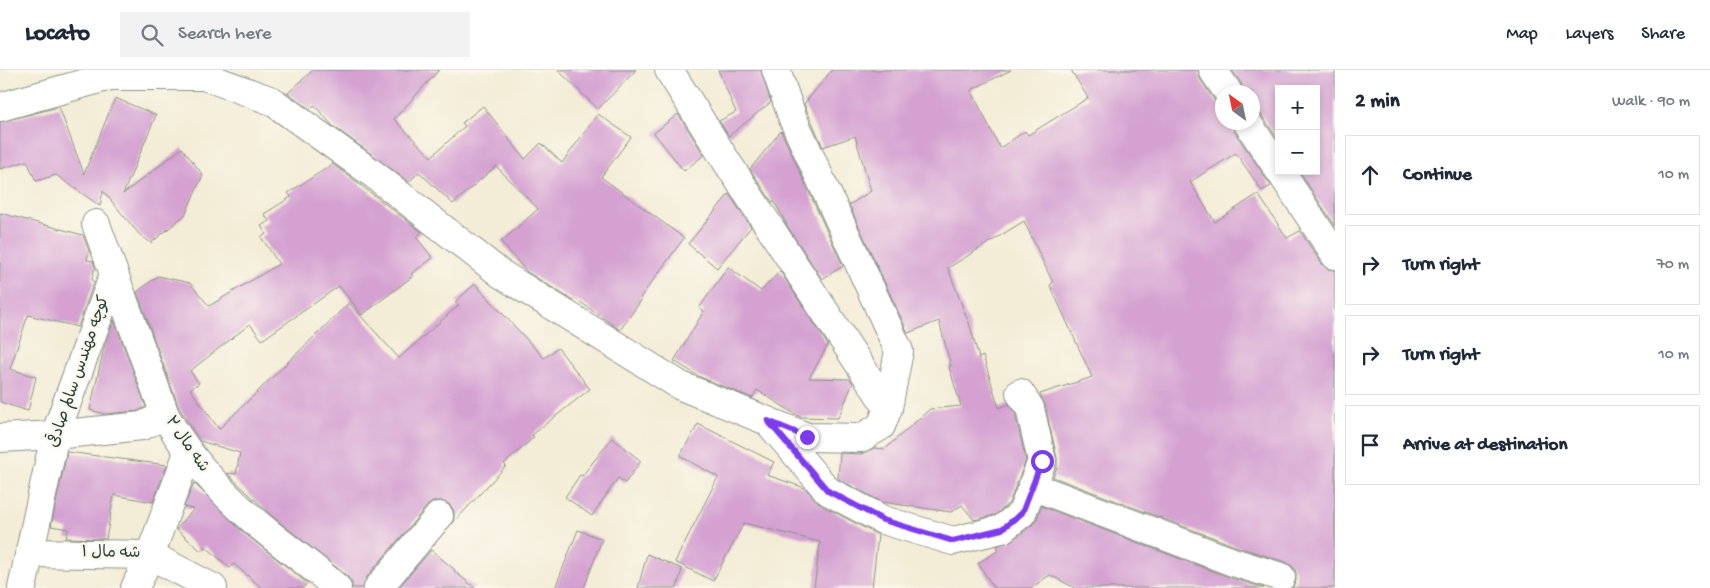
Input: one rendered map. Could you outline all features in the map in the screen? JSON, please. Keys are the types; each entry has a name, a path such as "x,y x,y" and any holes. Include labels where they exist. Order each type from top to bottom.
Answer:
{"street":[{"path":"668,70 888,408"},
{"path":"0,107 110,76 204,76 272,101 372,173 501,274 681,386 807,437 861,438 881,426 888,408 898,351 793,119 776,70"},
{"path":"1213,70 1223,85"},
{"path":"1253,130 1275,165"},
{"path":"1282,175 1335,255"},
{"name":"شه مال ۲","path":"96,224 164,415 175,435 200,468 254,521 313,566 337,588"},
{"name":"کوچه مهندس سالم صادقی","path":"22,588 55,435 114,274"},
{"path":"768,421 828,491 883,520 953,541 1002,529 1022,513 1042,461 1030,408 1020,393"},
{"path":"0,438 55,435 142,426 164,415"},
{"path":"134,588 150,555 188,453"},
{"path":"1032,486 1233,562 1281,577"},
{"path":"378,588 439,516"},
{"name":"شه مال ۱","path":"30,553 150,555 213,588"}],"building":[{"path":"313,70 439,70 394,119 431,157 465,126 462,123 483,106 525,159 541,143 562,163 598,114 631,137 601,177 684,238 640,298 642,299 620,330 576,299 574,301 527,272 501,242 538,209 496,166 453,204 419,172 409,182 333,126 314,105 310,109 288,93"},
{"path":"558,70 636,70 598,109"},
{"path":"718,70 761,70 771,102 729,136 719,121 736,112"},
{"path":"832,70 1011,70 971,90 1000,148 1025,131 1028,135 1088,98 1071,70 1198,70 1200,79 1215,101 1215,130 1234,130 1271,186 1262,191 1236,153 1190,182 1215,222 1258,194 1287,238 1300,231 1322,264 1328,269 1335,270 1335,588 1292,588 1296,581 1296,573 1293,567 1286,562 1238,547 1053,477 1057,467 1057,458 1045,405 1040,394 1092,377 1050,285 1053,283 1024,221 948,268 968,319 979,358 983,356 999,408 1009,404 1015,414 1026,460 1009,503 995,515 974,520 962,505 951,512 882,502 838,479 840,453 861,454 874,448 885,449 930,409 961,406 949,367 951,366 939,321 908,333 849,205 871,191 855,136 823,147 804,104"},
{"path":"1232,70 1335,70 1335,226 1302,175 1320,175 1320,85 1275,85 1275,135 1260,113 1260,85 1241,85"},
{"path":"115,98 156,115 123,194 182,148 203,175 185,215 151,243 139,234 103,191 100,206 56,175 36,181 27,161 0,169 0,122 59,107 84,174"},
{"path":"678,114 704,155 684,171 654,133"},
{"path":"781,131 843,266 822,279 789,229 774,201 772,202 750,169"},
{"path":"333,164 422,232 416,237 433,258 411,274 413,276 362,315 339,286 262,340 250,324 190,371 199,383 190,389 219,429 349,303 399,358 459,305 455,302 475,284 544,358 558,348 590,389 532,435 534,437 504,464 506,466 452,524 454,511 449,504 434,501 427,506 366,578 363,588 352,588 352,583 347,576 273,517 227,473 236,474 240,453 200,441 179,408 137,292 158,276 190,283 209,306 279,264 261,237 266,234 261,226 269,221 264,214 291,197 288,193"},
{"path":"729,194 751,227 717,268 688,244"},
{"path":"0,213 83,235 89,251 87,260 93,261 95,267 92,279 94,282 78,327 28,315 10,369 36,377 28,411 0,402"},
{"path":"728,267 761,291 780,271 828,345 809,378 850,379 853,383 838,418 800,417 757,390 752,398 700,377 674,361 704,311 699,308"},
{"path":"114,320 146,407 138,411 105,414 90,410 104,348"},
{"path":"698,424 774,462 767,475 805,488 821,505 878,535 872,588 814,588 820,542 744,523 713,581 675,562 718,477 680,456"},
{"path":"612,438 641,461 625,483 618,478 592,516 565,497 580,475 582,476"},
{"path":"67,452 167,465 153,502 114,495 106,539 66,538 68,529 51,526"},
{"path":"194,483 243,532 307,583 303,588 262,588 234,564 230,568 205,546 201,551 176,529 194,509 184,507"},
{"path":"1041,506 1228,577 1264,588 1075,588 1050,575 1031,588 994,588 978,563 999,550 997,546 1011,541 1032,525 1037,519"},
{"path":"578,530 602,539 584,588 555,588"},
{"path":"431,550 454,571 475,588 398,588"},
{"path":"647,554 682,569 677,588 638,588"}],"route":[{"path":"807,437 768,421 828,491 883,520 953,541 1002,529 1022,513 1042,461"}]}
